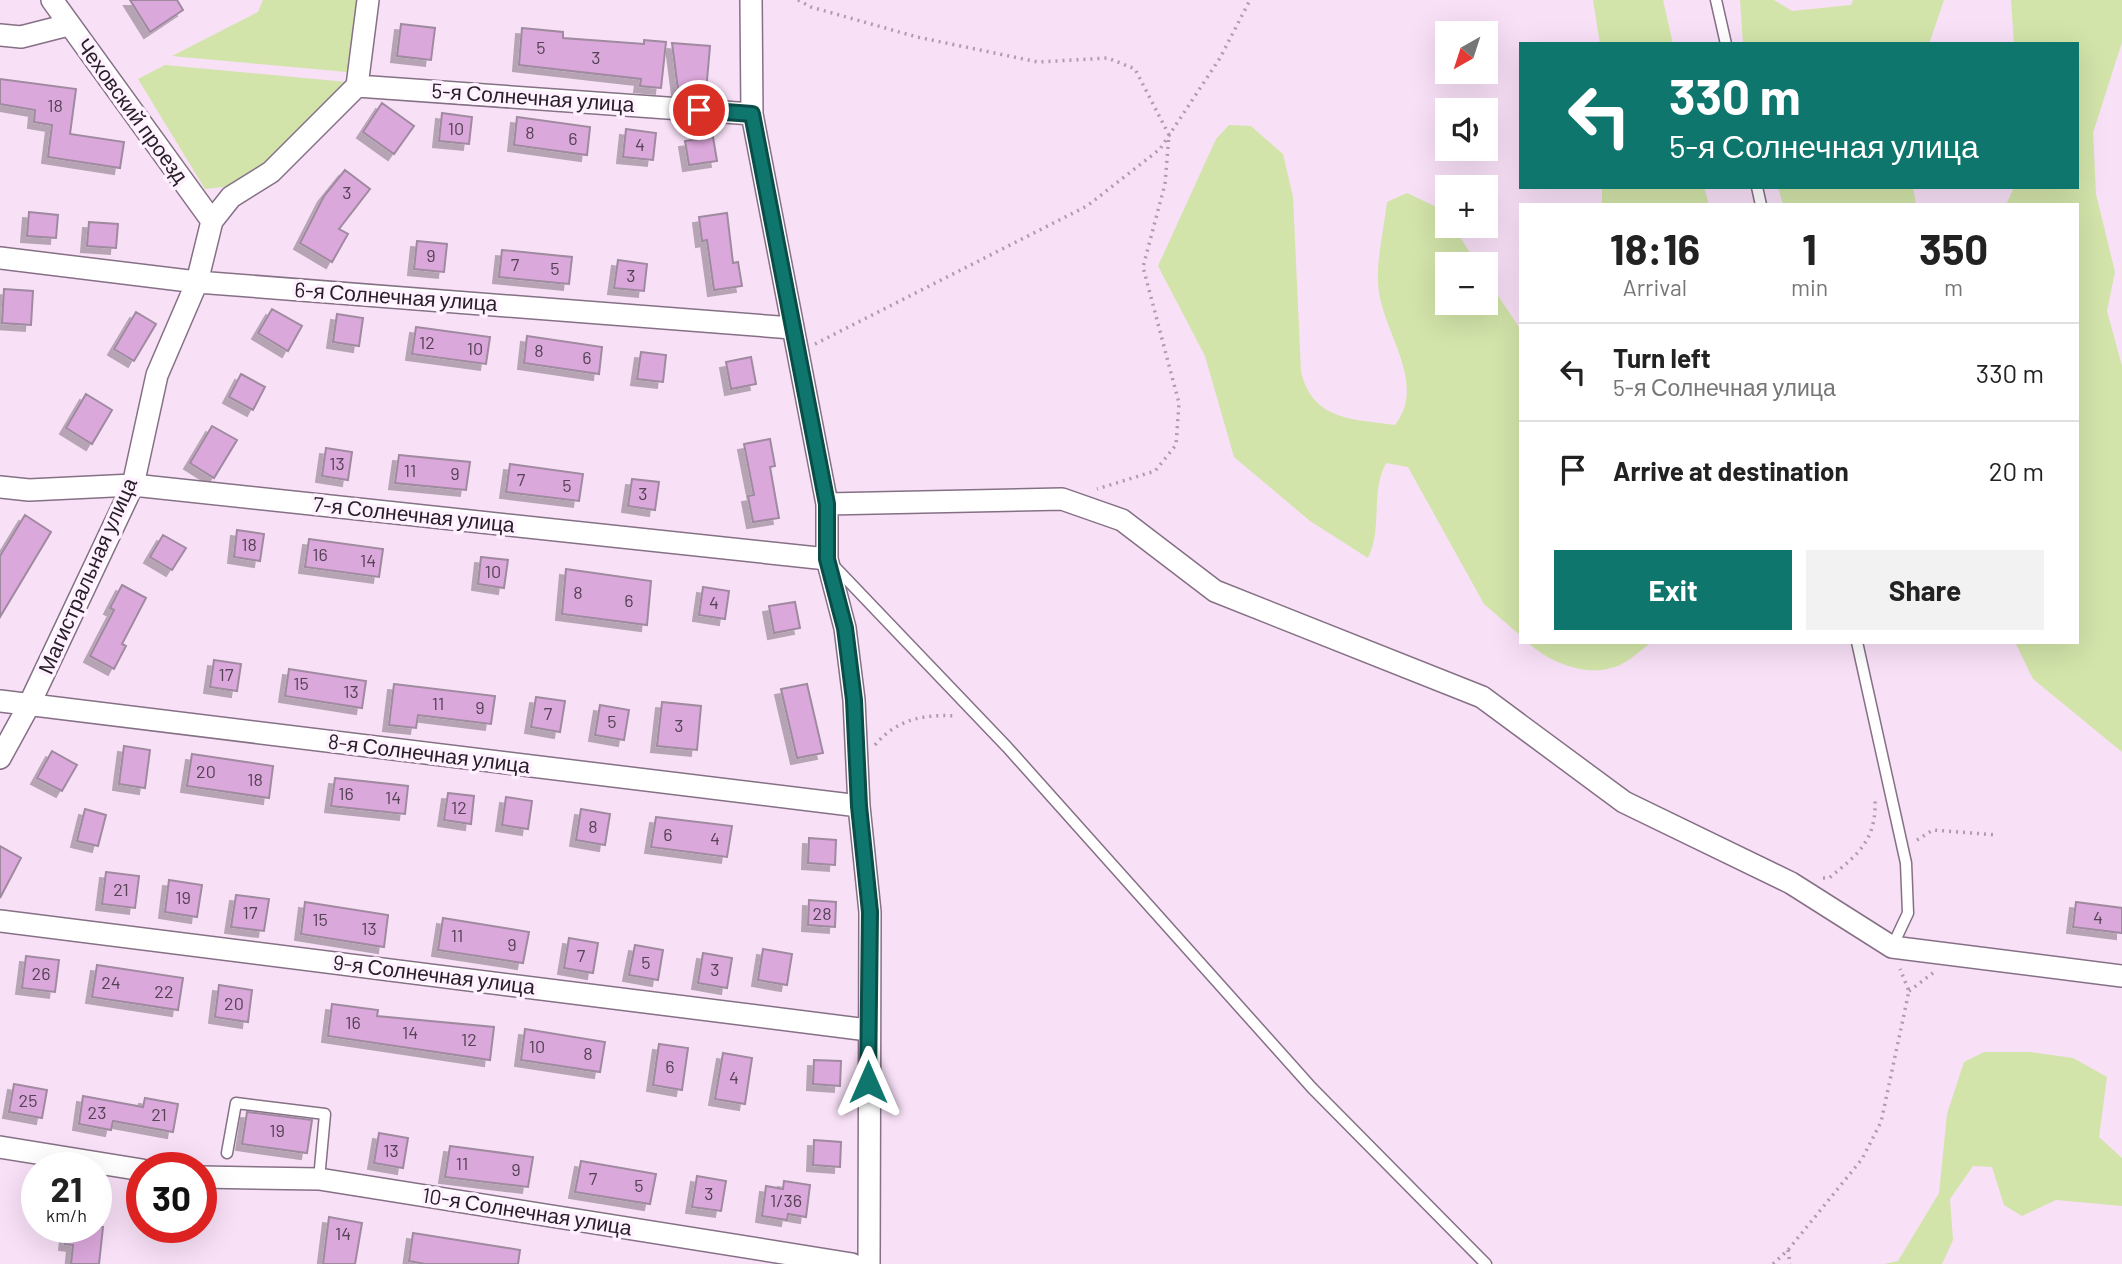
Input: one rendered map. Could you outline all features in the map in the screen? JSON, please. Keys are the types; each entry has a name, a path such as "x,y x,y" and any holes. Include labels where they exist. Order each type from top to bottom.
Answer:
{"street":[{"name":"Чеховский проезд","path":"52,0 156,140 212,221"},
{"path":"357,86 368,0"},
{"path":"751,0 752,114 827,504 827,559 845,628 854,700 859,806 870,912 869,1264"},
{"path":"0,35 21,37 68,25"},
{"name":"5-я Солнечная улица","path":"357,86 752,114"},
{"name":"Магистральная улица","path":"0,758 29,705 133,485 157,375 197,282 212,221 231,197 271,172 357,86"},
{"name":"6-я Солнечная улица","path":"0,258 197,282 792,328"},
{"name":"7-я Солнечная улица","path":"0,487 29,490 133,485 827,559"},
{"path":"827,504 1062,499 1122,520 1215,591 1482,697 1624,802 1791,883 1892,947 2122,976"},
{"name":"8-я Солнечная улица","path":"0,701 859,806"},
{"name":"9-я Солнечная улица","path":"0,921 868,1030"},
{"path":"0,1147 126,1167"},
{"name":"10-я Солнечная улица","path":"217,1177 319,1179 852,1264"}],"lane":[{"path":"1716,0 1726,42"},
{"path":"827,559 1007,747 1311,1088 1486,1264"},
{"path":"1857,644 1906,863 1908,913 1892,947"},
{"path":"227,1153 236,1103 326,1114 319,1179"}],"path":[{"path":"798,0 811,7 917,37 1038,62 1108,58 1135,69 1169,135 1165,184 1143,267 1178,403 1176,445 1155,471 1062,499"},
{"path":"796,349 824,341 1087,206 1160,149 1220,58 1250,0"},
{"path":"873,750 892,728 904,722 936,715 967,718"},
{"path":"1791,883 1829,877 1861,852 1876,819 1875,791"},
{"path":"1906,863 1912,843 1933,830 1997,835"},
{"path":"1773,1264 1788,1250 1862,1159 1881,1122 1909,991 1892,947"},
{"path":"1788,1250 1790,1264"}],"green space":[{"path":"263,0 357,0 347,72 172,56 258,12"},
{"path":"1593,0 1663,0 1673,42 1600,42"},
{"path":"1740,0 1774,0 1792,11 1851,5 1853,0 1944,0 1930,42 1743,42"},
{"path":"2011,0 2122,0 2122,42 2093,133 2096,194 2115,272 2107,311 2122,366 2122,752 2033,679 2016,644 2079,644 2079,203 2007,203 2013,189 2079,189 2079,42 2014,42"},
{"path":"165,65 347,82 263,168 233,186 205,189 138,79"},
{"path":"1229,125 1251,126 1283,154 1293,197 1301,372 1307,388 1325,409 1337,415 1395,425 1404,408 1407,391 1400,355 1380,300 1378,282 1387,202 1407,193 1435,206 1435,238 1461,238 1469,252 1435,252 1435,315 1498,315 1498,296 1519,327 1519,634 1484,604 1408,467 1386,463 1381,474 1375,534 1368,558 1310,521 1234,457 1205,356 1158,266 1216,139"},
{"path":"1602,189 1705,189 1708,203 1602,203"},
{"path":"1779,189 1913,189 1916,203 1782,203"},
{"path":"1529,644 1649,644 1620,665 1596,670 1570,667"},
{"path":"1984,1052 2030,1052 2073,1058 2107,1077 2099,1137 2122,1158 2122,1206 2056,1200 2022,1216 2004,1205 1992,1167 1973,1166 1950,1199 1953,1240 1942,1264 1884,1264 1898,1261 1939,1193 1947,1114 1964,1062"}],"building":[{"path":"130,0 177,0 183,10 150,32"},
{"path":"401,24 435,28 431,60 397,56"},
{"path":"522,28 563,32 563,38 644,44 644,40 666,42 661,88 640,86 641,79 519,65"},
{"path":"672,43 710,46 706,92 678,89"},
{"path":"0,79 76,89 70,134 124,142 120,168 48,157 52,125 34,122 35,110 0,104"},
{"path":"382,103 414,126 394,154 363,132"},
{"path":"442,113 472,117 469,144 439,141"},
{"path":"517,117 590,127 587,155 514,145"},
{"path":"626,129 656,133 653,160 623,157"},
{"path":"713,137 717,161 689,165 685,141"},
{"path":"345,170 370,189 339,229 348,234 332,262 300,243 324,196"},
{"path":"29,212 58,215 56,238 27,236"},
{"path":"727,213 733,263 738,262 742,286 714,290 707,240 702,241 699,217"},
{"path":"89,222 118,224 116,248 87,246"},
{"path":"417,241 447,244 444,272 414,269"},
{"path":"502,250 572,257 569,284 499,277"},
{"path":"618,260 647,264 644,291 614,288"},
{"path":"4,289 33,291 31,325 2,323"},
{"path":"272,309 302,326 288,351 258,333"},
{"path":"136,312 156,324 134,361 114,349"},
{"path":"337,314 363,318 359,346 333,342"},
{"path":"416,327 490,337 486,364 412,354"},
{"path":"527,336 602,347 599,374 524,363"},
{"path":"641,352 666,355 663,382 637,379"},
{"path":"751,357 756,384 731,389 726,362"},
{"path":"241,374 265,387 253,410 229,397"},
{"path":"86,394 112,410 92,444 66,428"},
{"path":"212,426 237,440 214,478 190,463"},
{"path":"770,439 775,466 770,467 779,518 753,522 748,496 754,495 744,444"},
{"path":"326,448 352,452 348,480 322,476"},
{"path":"399,455 470,462 466,490 395,483"},
{"path":"510,464 583,474 579,501 506,492"},
{"path":"632,479 659,482 655,510 628,506"},
{"path":"25,515 51,532 0,617 0,556"},
{"path":"237,530 264,534 260,561 234,557"},
{"path":"163,535 186,548 172,570 150,557"},
{"path":"309,539 383,549 379,577 305,567"},
{"path":"481,557 508,560 504,588 478,584"},
{"path":"566,569 651,581 647,625 562,614"},
{"path":"122,585 146,598 122,644 126,646 114,669 90,656 114,610 110,608"},
{"path":"703,587 729,591 725,619 699,615"},
{"path":"795,602 800,628 774,633 769,606"},
{"path":"214,660 241,664 237,691 210,687"},
{"path":"289,669 366,681 362,708 285,696"},
{"path":"394,684 495,696 491,724 418,715 416,728 389,725"},
{"path":"807,684 823,753 797,758 781,689"},
{"path":"536,697 565,701 560,732 531,727"},
{"path":"662,702 701,706 697,750 657,746"},
{"path":"600,705 629,710 624,740 595,735"},
{"path":"124,746 150,750 145,788 119,784"},
{"path":"52,751 77,765 62,791 37,778"},
{"path":"192,754 273,766 269,798 187,786"},
{"path":"335,778 408,786 405,814 331,806"},
{"path":"448,793 474,796 471,824 444,820"},
{"path":"506,797 532,801 528,829 502,825"},
{"path":"85,809 106,815 98,846 77,841"},
{"path":"581,809 610,814 605,845 576,840"},
{"path":"656,817 732,826 727,857 651,847"},
{"path":"809,838 836,840 835,865 808,863"},
{"path":"0,846 21,858 0,898"},
{"path":"106,872 139,876 135,908 102,904"},
{"path":"169,880 202,885 197,917 165,912"},
{"path":"236,895 269,899 264,931 231,927"},
{"path":"809,900 836,902 835,927 808,925"},
{"path":"305,902 388,915 384,947 301,934"},
{"path":"2076,902 2122,908 2122,933 2073,927"},
{"path":"443,918 529,932 523,963 438,950"},
{"path":"569,938 598,943 593,973 564,968"},
{"path":"635,945 663,950 658,980 629,975"},
{"path":"763,949 792,954 787,985 758,980"},
{"path":"703,953 732,958 727,988 698,983"},
{"path":"26,956 59,960 55,992 22,988"},
{"path":"97,965 183,978 178,1010 92,997"},
{"path":"219,985 252,990 248,1022 215,1017"},
{"path":"332,1004 378,1010 377,1016 494,1027 490,1060 328,1036"},
{"path":"525,1029 605,1042 600,1072 521,1060"},
{"path":"659,1044 688,1048 682,1090 653,1085"},
{"path":"723,1053 752,1058 745,1104 715,1099"},
{"path":"814,1060 841,1061 840,1086 813,1084"},
{"path":"14,1084 47,1090 42,1118 9,1112"},
{"path":"83,1096 143,1107 145,1098 178,1104 173,1132 113,1121 111,1130 79,1124"},
{"path":"247,1112 312,1120 307,1153 242,1144"},
{"path":"379,1133 408,1138 403,1168 374,1163"},
{"path":"814,1140 841,1142 840,1167 813,1165"},
{"path":"450,1146 533,1157 528,1187 445,1177"},
{"path":"581,1161 656,1174 650,1204 575,1192"},
{"path":"697,1176 726,1181 721,1211 692,1207"},
{"path":"784,1181 810,1185 806,1217 788,1214 787,1220 762,1216 766,1186 783,1189"},
{"path":"329,1217 362,1223 355,1264 323,1264"},
{"path":"413,1233 520,1250 518,1264 425,1264 409,1261"},
{"path":"101,1243 99,1264 71,1264 73,1245 65,1244"}],"route":[{"path":"699,110 752,114 827,504 827,559 845,628 854,700 859,806 870,912 868,1082"}]}
